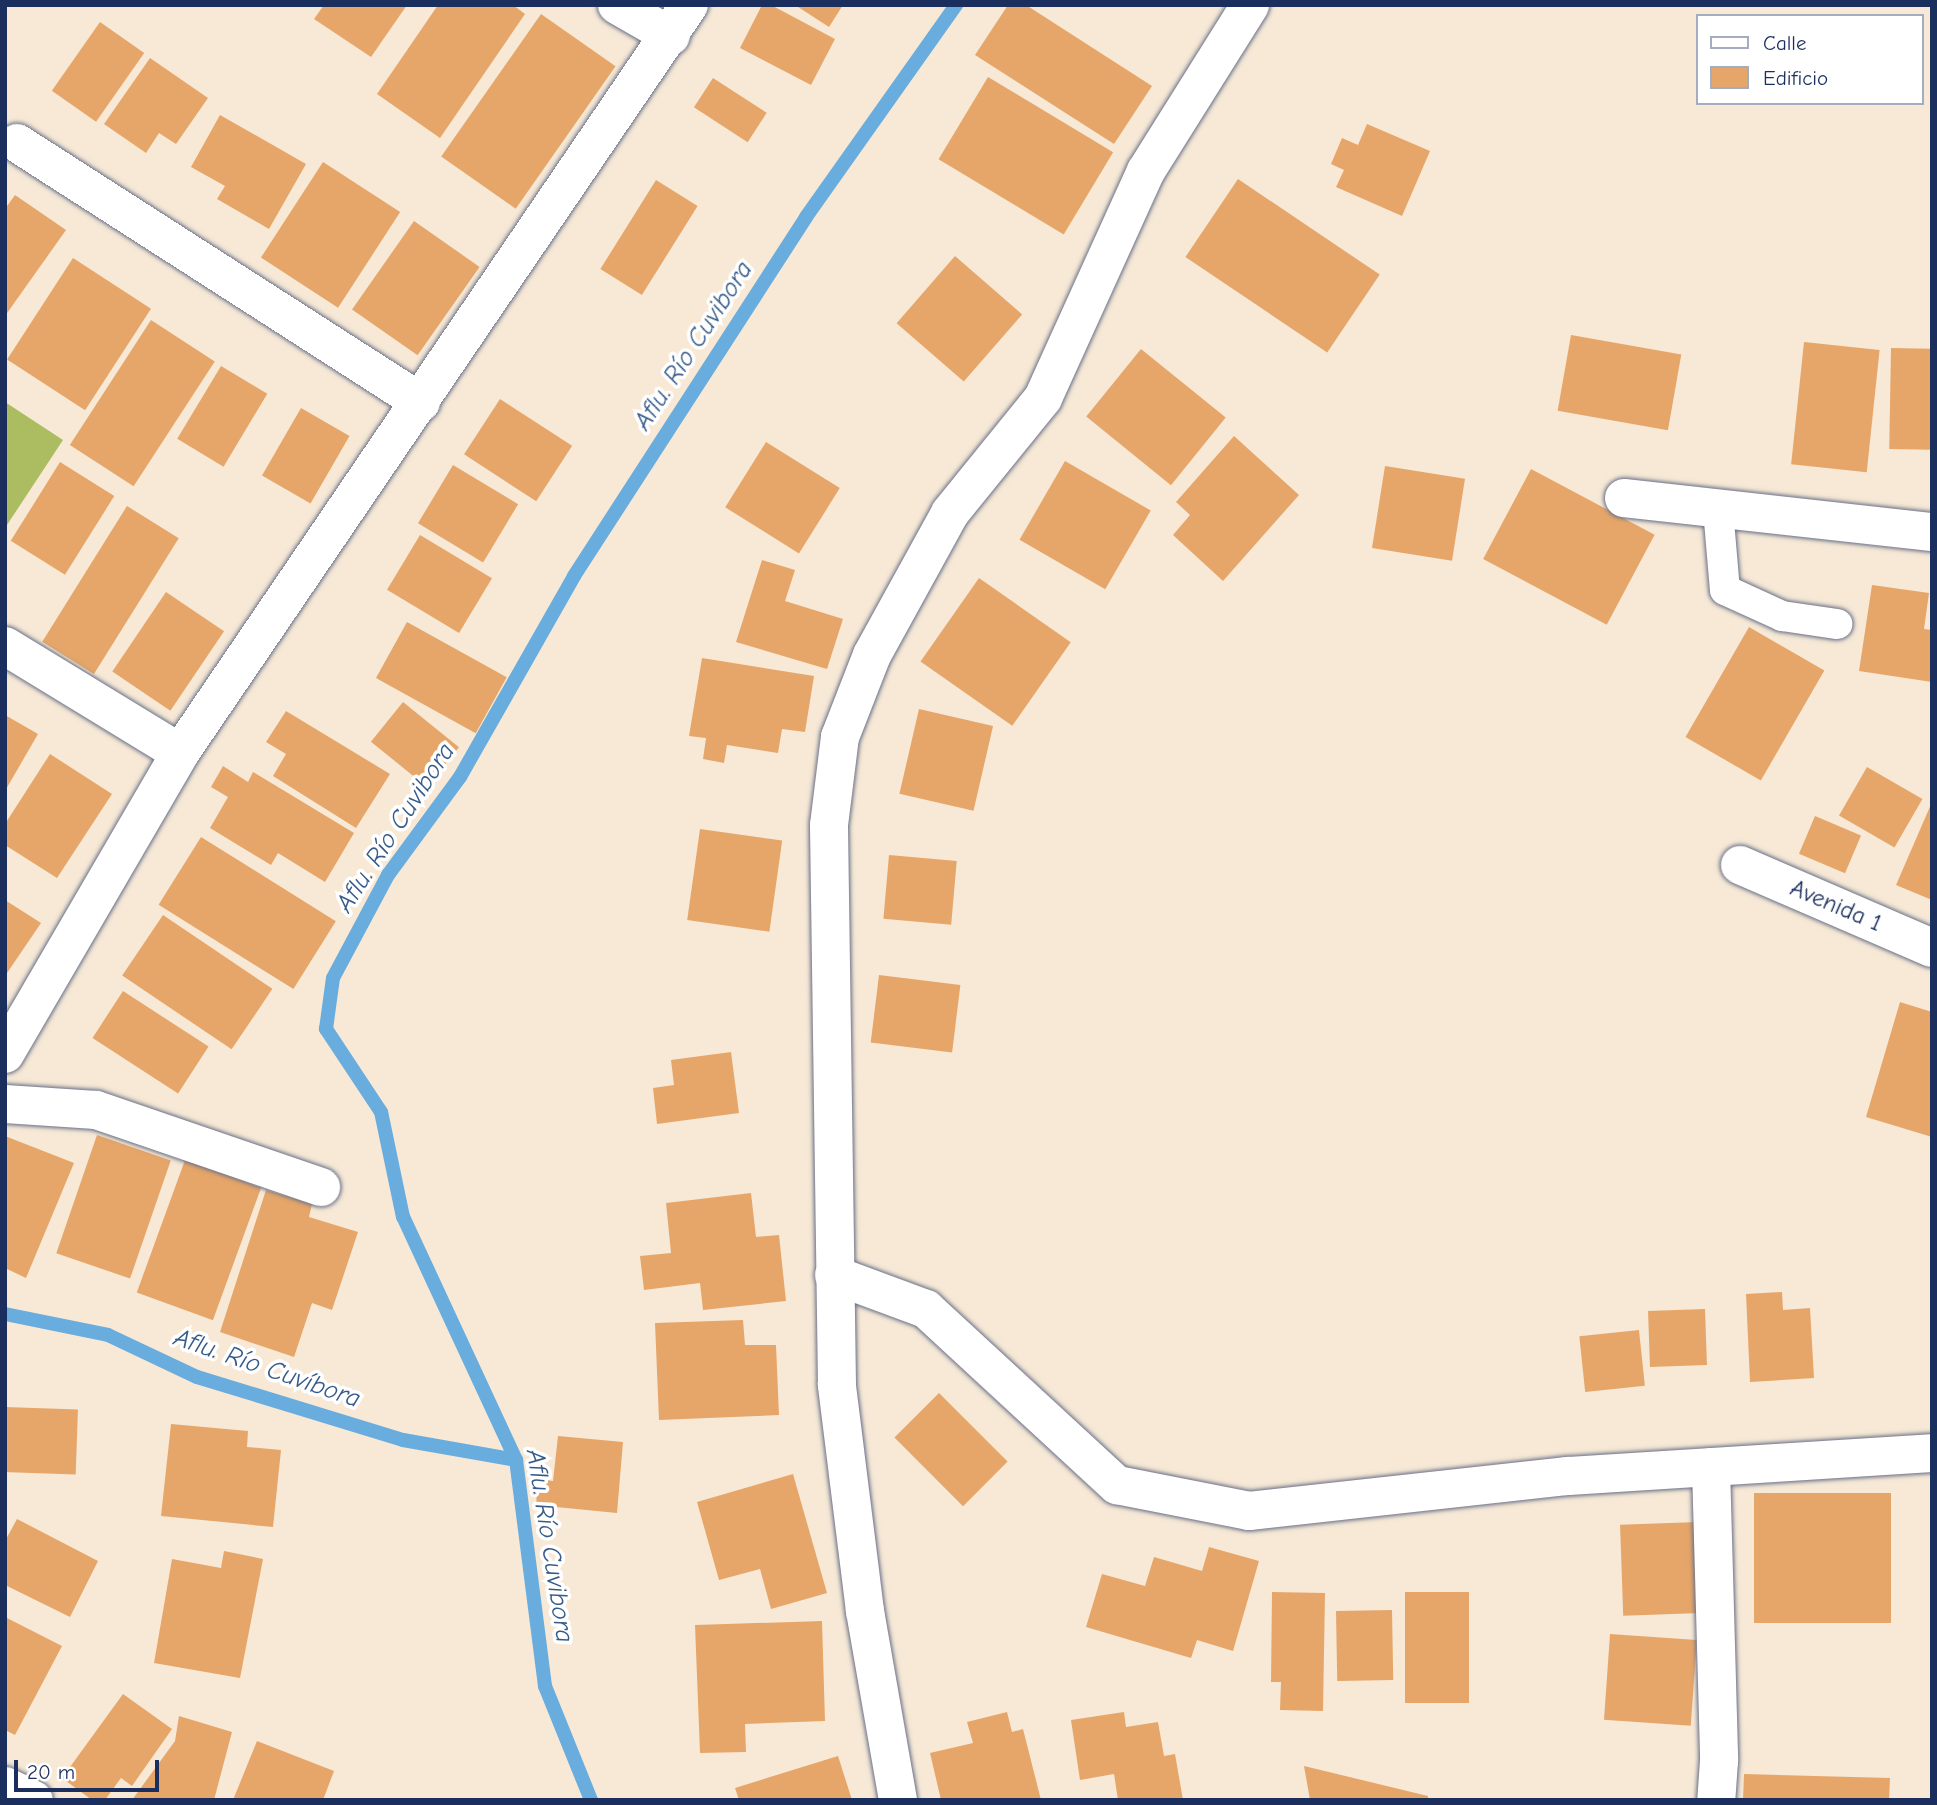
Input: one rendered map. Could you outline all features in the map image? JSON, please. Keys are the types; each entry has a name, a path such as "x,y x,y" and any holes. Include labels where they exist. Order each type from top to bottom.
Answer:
{"street":[{"path":"5,1054 180,753 680,21 617,5"},
{"path":"898,1800 865,1611 836,1385 828,825 840,737 872,655 950,513 1043,398 1146,171 1251,5"},
{"path":"17,143 421,402"},
{"path":"1624,498 1932,532"},
{"path":"5,646 180,753"},
{"name":"Avenida 1","path":"1740,865 1932,948"},
{"path":"5,1104 96,1110 321,1187"},
{"path":"834,1275 926,1309 1116,1485 1249,1511 1568,1476 1932,1453"},
{"path":"1711,1467 1719,1761 1716,1800"},
{"path":"5,1786 34,1800"}],"lane":[{"path":"1718,509 1725,590 1782,616 1837,624"}],"green space":[{"path":"5,402 63,440 5,528"}],"building":[{"path":"324,5 407,5 371,57 314,19"},
{"path":"438,5 513,5 525,14 440,138 377,94"},
{"path":"762,5 771,5 835,39 811,85 740,48"},
{"path":"795,5 843,5 829,27"},
{"path":"1008,5 1026,5 1152,86 1114,144 975,55"},
{"path":"541,14 616,66 516,209 441,157"},
{"path":"100,22 144,53 96,122 52,91"},
{"path":"150,58 208,98 176,144 159,133 146,153 104,124"},
{"path":"988,77 1113,152 1064,234 939,159"},
{"path":"713,78 767,113 748,142 694,107"},
{"path":"220,115 306,164 269,229 217,199 225,186 191,167"},
{"path":"1367,124 1430,151 1402,216 1336,187 1344,170 1331,164 1342,138 1358,145"},
{"path":"323,162 400,212 338,308 261,258"},
{"path":"1238,179 1380,275 1327,353 1185,257"},
{"path":"656,180 698,206 642,295 600,269"},
{"path":"15,195 66,230 5,316 5,209"},
{"path":"414,221 480,267 418,355 352,309"},
{"path":"955,256 1022,314 964,382 897,323"},
{"path":"73,258 151,309 85,410 7,359"},
{"path":"151,320 215,361 134,486 70,445"},
{"path":"1571,335 1681,354 1668,430 1558,411"},
{"path":"1804,342 1880,350 1867,472 1791,464"},
{"path":"1891,348 1932,349 1930,450 1889,449"},
{"path":"1141,349 1226,418 1171,485 1086,417"},
{"path":"221,366 267,394 224,467 177,439"},
{"path":"500,399 572,446 536,501 464,454"},
{"path":"301,408 349,436 310,504 262,476"},
{"path":"1234,436 1299,495 1223,581 1173,535 1190,515 1176,502"},
{"path":"766,442 840,488 799,553 725,507"},
{"path":"1065,461 1151,510 1105,589 1020,540"},
{"path":"60,462 114,496 65,575 11,541"},
{"path":"453,465 518,504 483,562 418,523"},
{"path":"1385,466 1465,479 1452,561 1372,548"},
{"path":"1531,469 1655,535 1607,625 1483,559"},
{"path":"127,506 179,538 94,674 42,642"},
{"path":"420,535 492,578 459,633 387,590"},
{"path":"762,560 795,570 785,601 843,619 827,669 736,642"},
{"path":"979,578 1071,642 1012,726 920,662"},
{"path":"1872,585 1929,593 1924,629 1932,630 1932,682 1859,671"},
{"path":"166,592 224,631 170,711 112,672"},
{"path":"407,622 507,677 476,733 376,678"},
{"path":"1749,627 1824,670 1761,780 1686,737"},
{"path":"702,658 814,676 805,732 782,729 778,753 727,745 724,763 703,759 706,738 689,736"},
{"path":"403,702 459,747 427,787 371,742"},
{"path":"919,709 993,726 973,811 899,794"},
{"path":"286,711 390,774 356,828 273,776 286,754 266,742"},
{"path":"5,715 38,734 5,791"},
{"path":"50,754 112,794 57,878 5,845 5,824"},
{"path":"223,766 248,782 253,772 354,833 325,882 278,853 271,865 210,828 228,797 211,787"},
{"path":"1867,767 1922,799 1894,847 1839,815"},
{"path":"1932,802 1932,900 1896,885"},
{"path":"1815,816 1861,836 1845,873 1799,854"},
{"path":"700,829 782,841 769,932 687,920"},
{"path":"201,837 336,921 293,989 159,905"},
{"path":"889,855 957,861 951,925 883,919"},
{"path":"5,900 41,923 5,976"},
{"path":"163,915 272,989 232,1049 122,976"},
{"path":"879,975 960,985 952,1052 871,1042"},
{"path":"123,991 209,1047 178,1094 93,1038"},
{"path":"1900,1002 1932,1012 1932,1137 1866,1117"},
{"path":"731,1052 739,1113 657,1124 653,1088 674,1085 671,1060"},
{"path":"97,1135 171,1160 130,1279 56,1253"},
{"path":"5,1136 74,1163 26,1278 5,1268"},
{"path":"185,1160 261,1188 213,1320 137,1292"},
{"path":"266,1190 312,1204 309,1217 358,1232 332,1310 312,1303 294,1357 220,1332"},
{"path":"751,1193 756,1237 779,1235 786,1301 703,1310 700,1283 644,1290 640,1256 671,1253 666,1203"},
{"path":"1782,1292 1783,1310 1810,1308 1814,1378 1750,1382 1746,1294"},
{"path":"1705,1309 1707,1365 1650,1367 1648,1311"},
{"path":"743,1320 745,1345 776,1345 779,1415 659,1420 655,1323"},
{"path":"1639,1330 1645,1386 1585,1392 1579,1336"},
{"path":"939,1393 1008,1462 963,1506 894,1438"},
{"path":"5,1407 78,1410 76,1475 5,1472"},
{"path":"171,1424 248,1431 247,1447 281,1450 273,1527 161,1516"},
{"path":"558,1436 623,1442 617,1513 536,1505 538,1479 553,1481"},
{"path":"793,1474 827,1593 771,1609 760,1569 719,1580 697,1502"},
{"path":"1754,1493 1891,1493 1891,1623 1754,1623"},
{"path":"17,1519 98,1561 70,1617 5,1585 5,1541"},
{"path":"1698,1522 1701,1613 1623,1616 1620,1525"},
{"path":"1209,1547 1259,1561 1233,1651 1197,1640 1191,1658 1086,1627 1102,1574 1145,1586 1154,1557 1202,1571"},
{"path":"224,1551 263,1559 240,1678 154,1663 172,1559 221,1568"},
{"path":"1272,1592 1325,1593 1323,1711 1280,1710 1281,1682 1271,1682"},
{"path":"1405,1592 1469,1592 1469,1703 1405,1703"},
{"path":"1392,1610 1393,1680 1337,1681 1336,1611"},
{"path":"5,1617 62,1646 15,1735 5,1730"},
{"path":"822,1621 825,1721 745,1724 746,1752 700,1753 695,1625"},
{"path":"1610,1634 1697,1640 1691,1726 1604,1720"},
{"path":"123,1694 172,1729 132,1786 121,1778 105,1800 92,1800 62,1778"},
{"path":"1007,1712 1012,1732 1023,1729 1041,1800 941,1800 930,1753 973,1743 967,1722"},
{"path":"1124,1712 1126,1727 1158,1722 1164,1756 1175,1754 1183,1800 1118,1800 1114,1774 1080,1780 1071,1720"},
{"path":"179,1716 232,1732 214,1800 132,1800 175,1741"},
{"path":"257,1741 334,1771 323,1800 233,1800"},
{"path":"838,1756 852,1800 739,1800 735,1788"},
{"path":"1304,1766 1428,1796 1428,1800 1310,1800"},
{"path":"1744,1774 1890,1778 1889,1800 1743,1800"}],"waterway":[{"name":"Aflu. Río Cuvibora","path":"591,1800 545,1686 516,1460 403,1217 381,1112 326,1029 333,978 388,875 460,777 574,576 806,217 956,5"},
{"name":"Aflu. Río Cuvíbora","path":"5,1314 108,1335 197,1377 403,1440 516,1460"}]}
